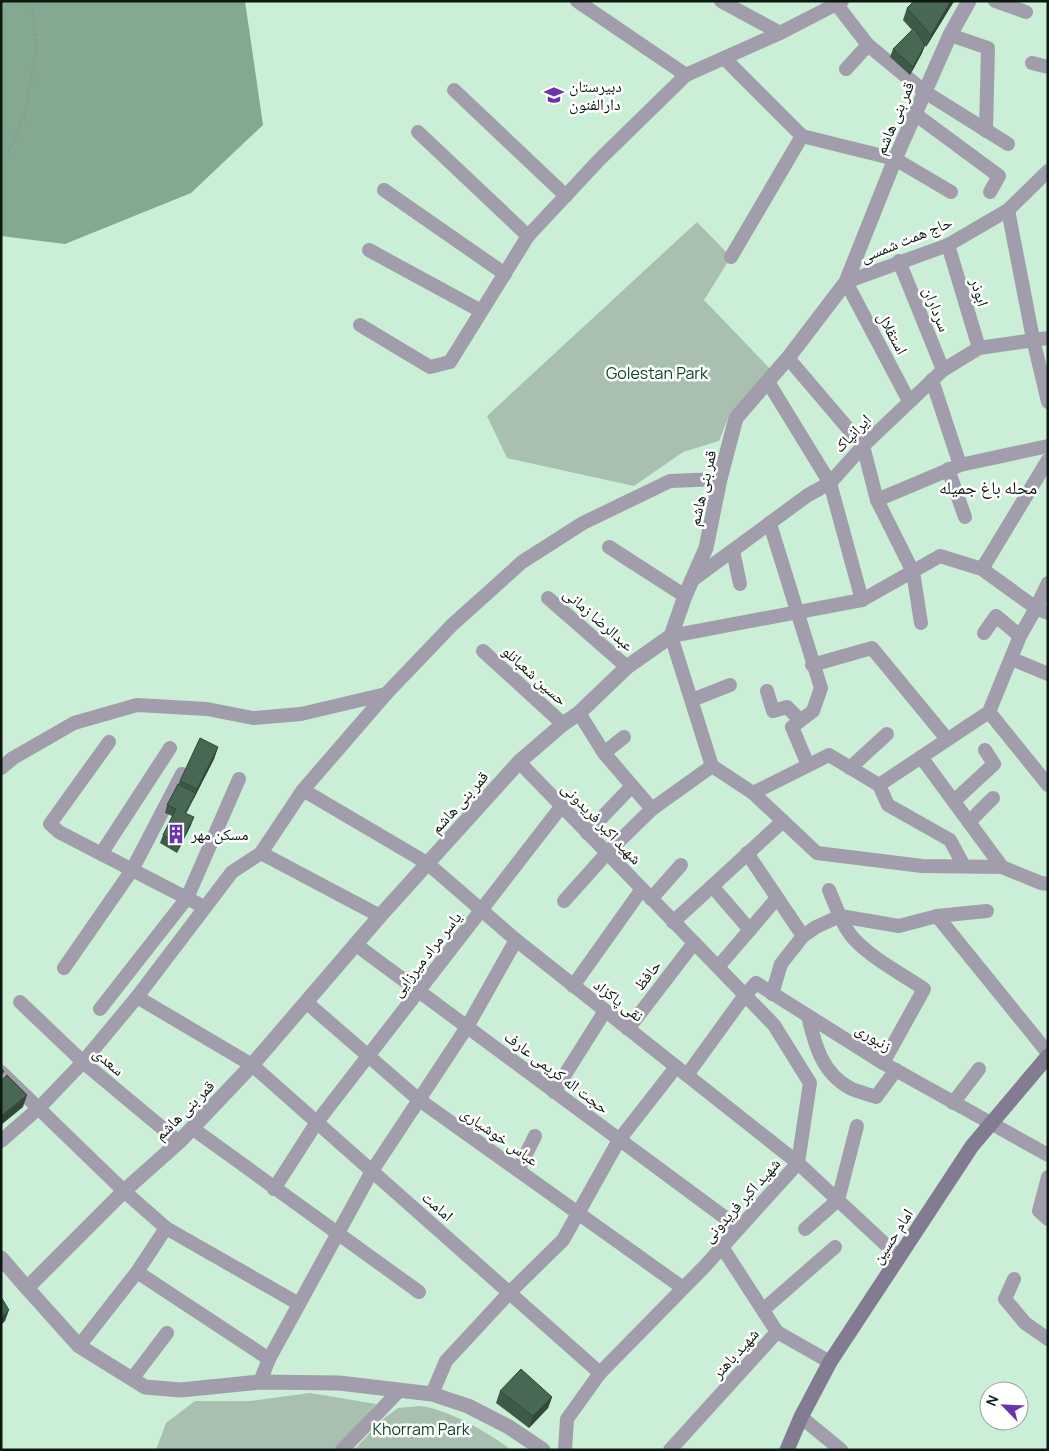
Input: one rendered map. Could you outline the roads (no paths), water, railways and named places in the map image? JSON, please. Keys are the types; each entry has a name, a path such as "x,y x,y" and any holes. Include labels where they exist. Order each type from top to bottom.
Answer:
{"main road":[{"name":"امام حسین","path":"787,1450 801,1417 830,1362 972,1146 1048,1054"}],"street":[{"path":"577,1 686,75"},
{"path":"721,1 780,33"},
{"name":"قمر بنی هاشم","path":"27,1288 124,1191 179,1142 252,1065 355,944 519,762 563,724 579,713 627,667 671,636 685,596 706,548 720,479 736,418 788,358 846,282 895,159 950,35 969,1"},
{"path":"995,1 1026,12"},
{"path":"360,325 430,367 450,362 528,236 600,159 686,75 780,33 839,3 868,45 925,92 1008,144"},
{"path":"950,35 988,48 986,131"},
{"path":"846,68 868,45"},
{"path":"724,58 802,136 895,159 951,192"},
{"path":"1032,63 1048,67"},
{"path":"454,90 566,196"},
{"path":"915,114 999,176 990,192"},
{"path":"418,132 528,236"},
{"path":"730,257 802,136"},
{"name":"حاج همت شمسی","path":"846,282 899,261 948,245 1008,210 1048,171"},
{"path":"384,190 505,274"},
{"path":"1008,210 1032,339 1048,402"},
{"name":"ابوذر","path":"948,245 979,348"},
{"path":"369,250 481,311"},
{"name":"سرداران","path":"899,261 938,375 965,517"},
{"name":"استقلال","path":"846,282 909,401"},
{"name":"ایرانپاک","path":"692,581 808,495 830,483 863,446 938,375 979,348 1048,338"},
{"path":"788,358 863,446 877,500 913,572 921,623"},
{"path":"768,382 830,483 862,600"},
{"path":"877,500 954,467 1048,446"},
{"path":"982,569 1048,460"},
{"path":"1,1141 40,1107 83,1062 137,997 232,872 261,853 303,790 386,694 452,625 522,562 583,523 670,481 720,479"},
{"path":"770,524 820,688 813,711 792,727 808,765"},
{"path":"609,547 685,596"},
{"path":"733,551 740,584"},
{"path":"1042,610 982,569 940,556 862,600 798,614 671,636 712,766 753,793 817,853 922,866 1002,866 1046,884"},
{"path":"879,785 988,712 1012,659 1020,636 1042,610 1048,583"},
{"name":"عبدالرضا زمانی","path":"548,598 627,667"},
{"path":"984,633 996,616 1020,636"},
{"path":"812,665 872,648 947,739"},
{"name":"حسین شعبانلو","path":"483,652 563,724"},
{"path":"1012,659 1048,674"},
{"path":"692,700 730,685"},
{"path":"767,691 773,711 787,707 800,720"},
{"path":"1,768 13,758 74,723 137,705 207,708 253,718 301,714 386,694"},
{"path":"988,712 1048,785"},
{"path":"579,713 604,753 652,809"},
{"path":"850,768 887,734"},
{"path":"604,753 624,737"},
{"path":"109,742 50,824 59,832 204,907"},
{"path":"101,854 170,748"},
{"path":"954,801 994,764 985,750"},
{"path":"753,793 829,755 879,785 888,805 950,840 964,866"},
{"path":"921,756 1002,866"},
{"name":"شهید اکبر فریدونی","path":"519,762 774,1025 810,1083 798,1163 722,1247 600,1373 567,1419 565,1450"},
{"path":"564,901 652,809 712,766"},
{"path":"64,968 132,870 182,774"},
{"path":"100,1009 187,898 239,779"},
{"path":"587,833 632,786"},
{"name":"نقی پاکزاد","path":"303,790 427,863 516,940 798,1163 899,1257"},
{"path":"969,822 993,798"},
{"name":"یاسر مراد میرزایی","path":"274,1188 317,1122 561,807"},
{"path":"673,922 783,821"},
{"path":"261,853 380,916"},
{"path":"747,854 803,936"},
{"path":"573,986 647,894 681,865"},
{"path":"712,886 750,930"},
{"path":"829,890 840,916 853,938 877,958 924,989 883,1062"},
{"path":"718,967 777,898"},
{"path":"772,994 781,964 803,936 816,927 840,916 899,926 937,916 987,911"},
{"path":"937,916 1048,1054"},
{"path":"260,1382 269,1359 372,1171 467,1027 516,940"},
{"name":"حافظ","path":"628,1029 694,943"},
{"name":"حجت اله کریمی عارف","path":"355,944 738,1228"},
{"name":"زنبوری","path":"745,995 756,983 896,1070 1048,1154"},
{"path":"432,1394 446,1360 510,1292 563,1240 619,1140 681,1071 745,995"},
{"name":"امامت","path":"137,997 252,1065 600,1373"},
{"name":"سعدی","path":"20,1002 83,1062 179,1142"},
{"name":"عباس خوشیاری","path":"306,1002 418,1099 683,1288"},
{"path":"554,1092 605,1011"},
{"path":"808,1016 816,1050 831,1074 850,1088 876,1097 896,1070"},
{"path":"953,1103 979,1069"},
{"path":"1,1072 40,1107 124,1191 166,1228 299,1304"},
{"path":"805,1229 838,1200 857,1126"},
{"path":"192,1128 336,1234 419,1292"},
{"path":"518,1170 535,1136"},
{"path":"1048,1177 1039,1208 1040,1214 1048,1219"},
{"path":"80,1346 137,1272 166,1228"},
{"name":"شهید باهنر","path":"670,1450 777,1332 722,1247"},
{"path":"763,1310 835,1247"},
{"path":"1,1258 80,1346 145,1387 181,1390 260,1382 339,1383 432,1394 468,1406 509,1427 543,1450"},
{"path":"137,1272 269,1359"},
{"path":"1014,1279 1005,1299 1025,1323 1048,1339"},
{"path":"777,1332 830,1362"},
{"path":"132,1379 166,1333"},
{"path":"342,1450 400,1390"},
{"path":"801,1417 841,1450"}],"place":[{"name":"دبیرستان دارالفنون","path":"554,95"},
{"name":"مسکن مهر","path":"176,834"}],"district":[{"name":"محله باغ‌ جمیله","path":"988,488"}],"park label":[{"name":"Golestan Park","path":"657,373"},
{"name":"Khorram Park","path":"421,1429"}]}
